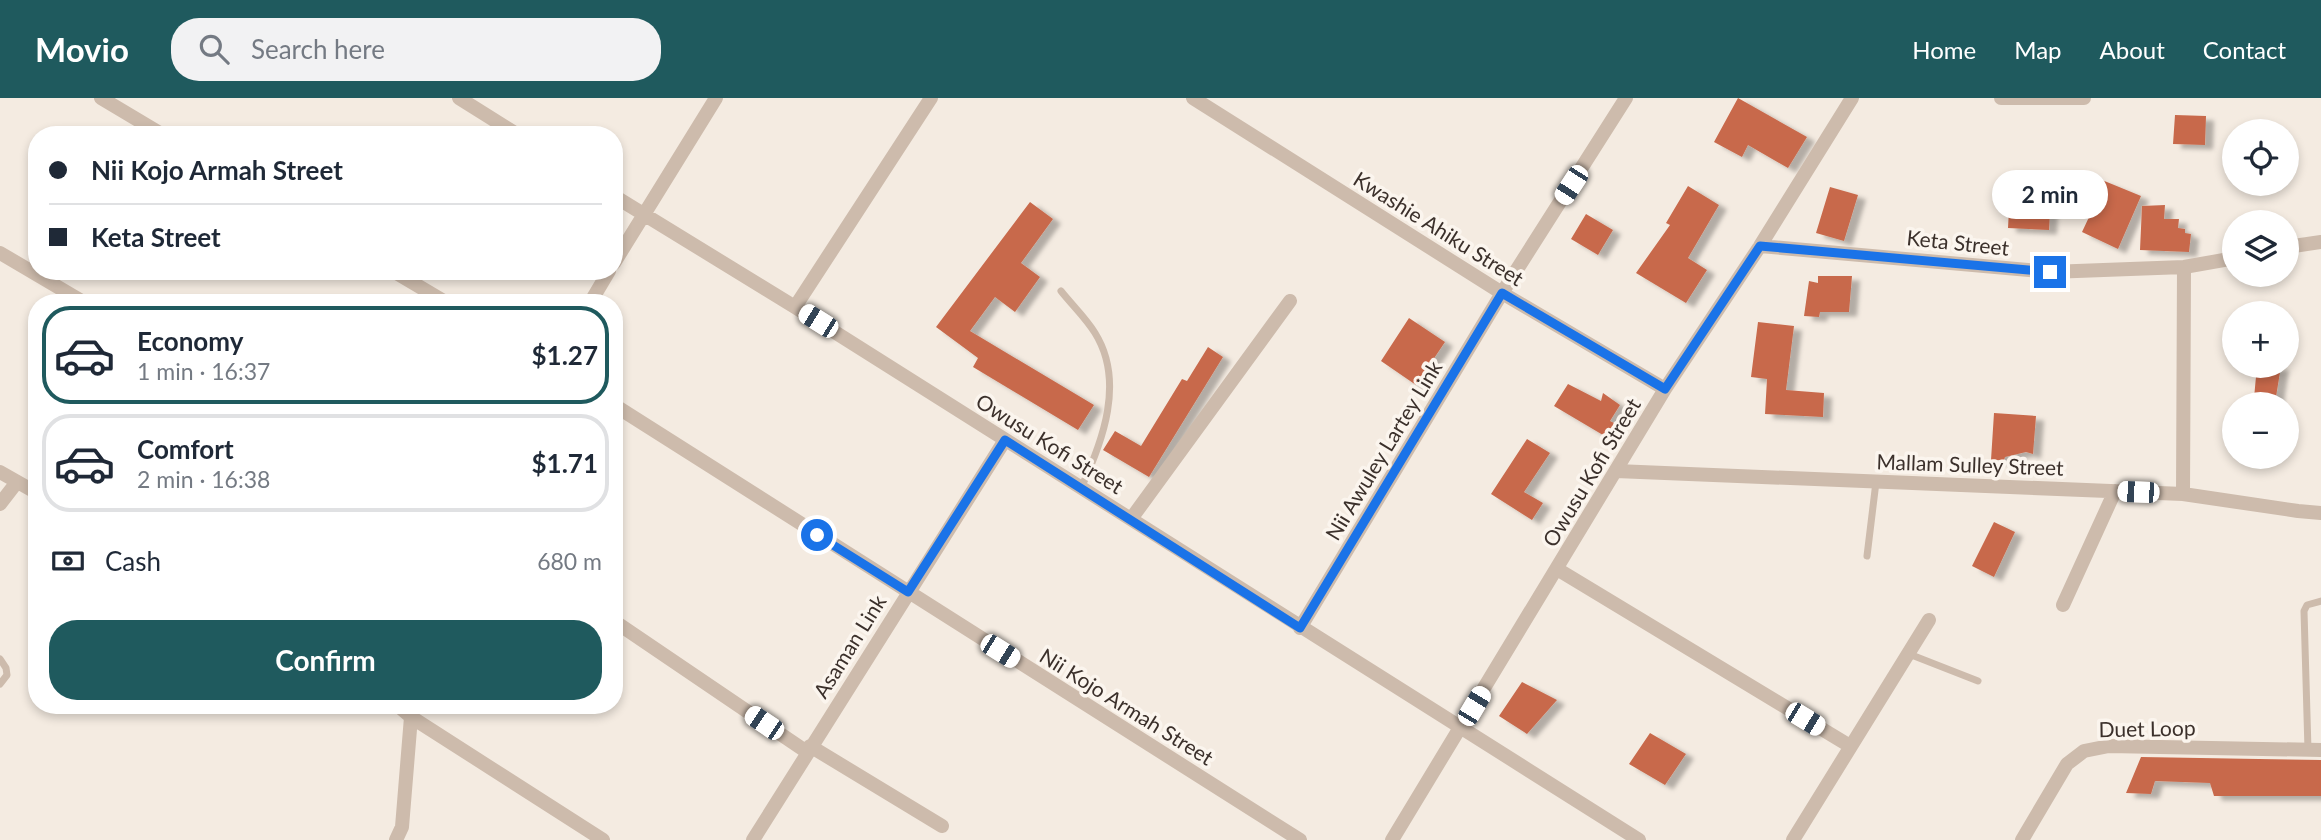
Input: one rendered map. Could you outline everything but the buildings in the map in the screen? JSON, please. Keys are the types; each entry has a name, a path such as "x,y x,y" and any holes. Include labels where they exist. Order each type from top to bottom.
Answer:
{"street":[{"path":"459,98 504,126"},
{"path":"623,249 716,98"},
{"path":"795,307 931,98"},
{"name":"Kwashie Ahiku Street","path":"1193,98 1502,293 1665,389"},
{"name":"Nii Awuley Lartey Link","path":"1300,628 1502,293 1626,98"},
{"name":"Owusu Kofi Street","path":"1392,840 1665,389 1760,246 1852,98"},
{"path":"2001,98 2084,98"},
{"path":"109,100 149,126"},
{"name":"Owusu Kofi Street","path":"623,202 795,307 1639,840"},
{"path":"2299,245 2321,242"},
{"name":"Keta Street","path":"1760,246 2050,272 2185,267 2222,260"},
{"path":"0,253 28,269"},
{"path":"2183,494 2185,267"},
{"path":"46,280 70,294"},
{"path":"408,280 432,294"},
{"path":"1131,519 1290,301"},
{"name":"Nii Kojo Armah Street","path":"623,411 1300,840"},
{"name":"Asaman Link","path":"753,840 1005,440"},
{"name":"Mallam Sulley Street","path":"1616,471 2183,494 2321,513"},
{"path":"0,472 28,488"},
{"path":"0,504 17,482"},
{"path":"2063,605 2115,491"},
{"path":"1557,569 1850,746"},
{"path":"1793,840 1928,621"},
{"path":"623,627 809,749 942,826"},
{"path":"408,714 603,840"},
{"path":"396,840 402,827 411,717"},
{"name":"Duet Loop","path":"2022,840 2067,764 2084,751 2109,746 2314,750"}],"lane":[{"path":"1061,291 1095,333 1109,370 1109,407 1094,461 1082,488"},
{"path":"1867,556 1876,481"},
{"path":"2314,750 2304,611 2306,605 2321,601"},
{"path":"1908,653 1978,681"},
{"path":"0,659 6,667 6,675 0,684"}],"route":[{"path":"817,535 908,592 1005,440 1300,628 1502,293 1665,389 1760,246 2050,272"}]}
